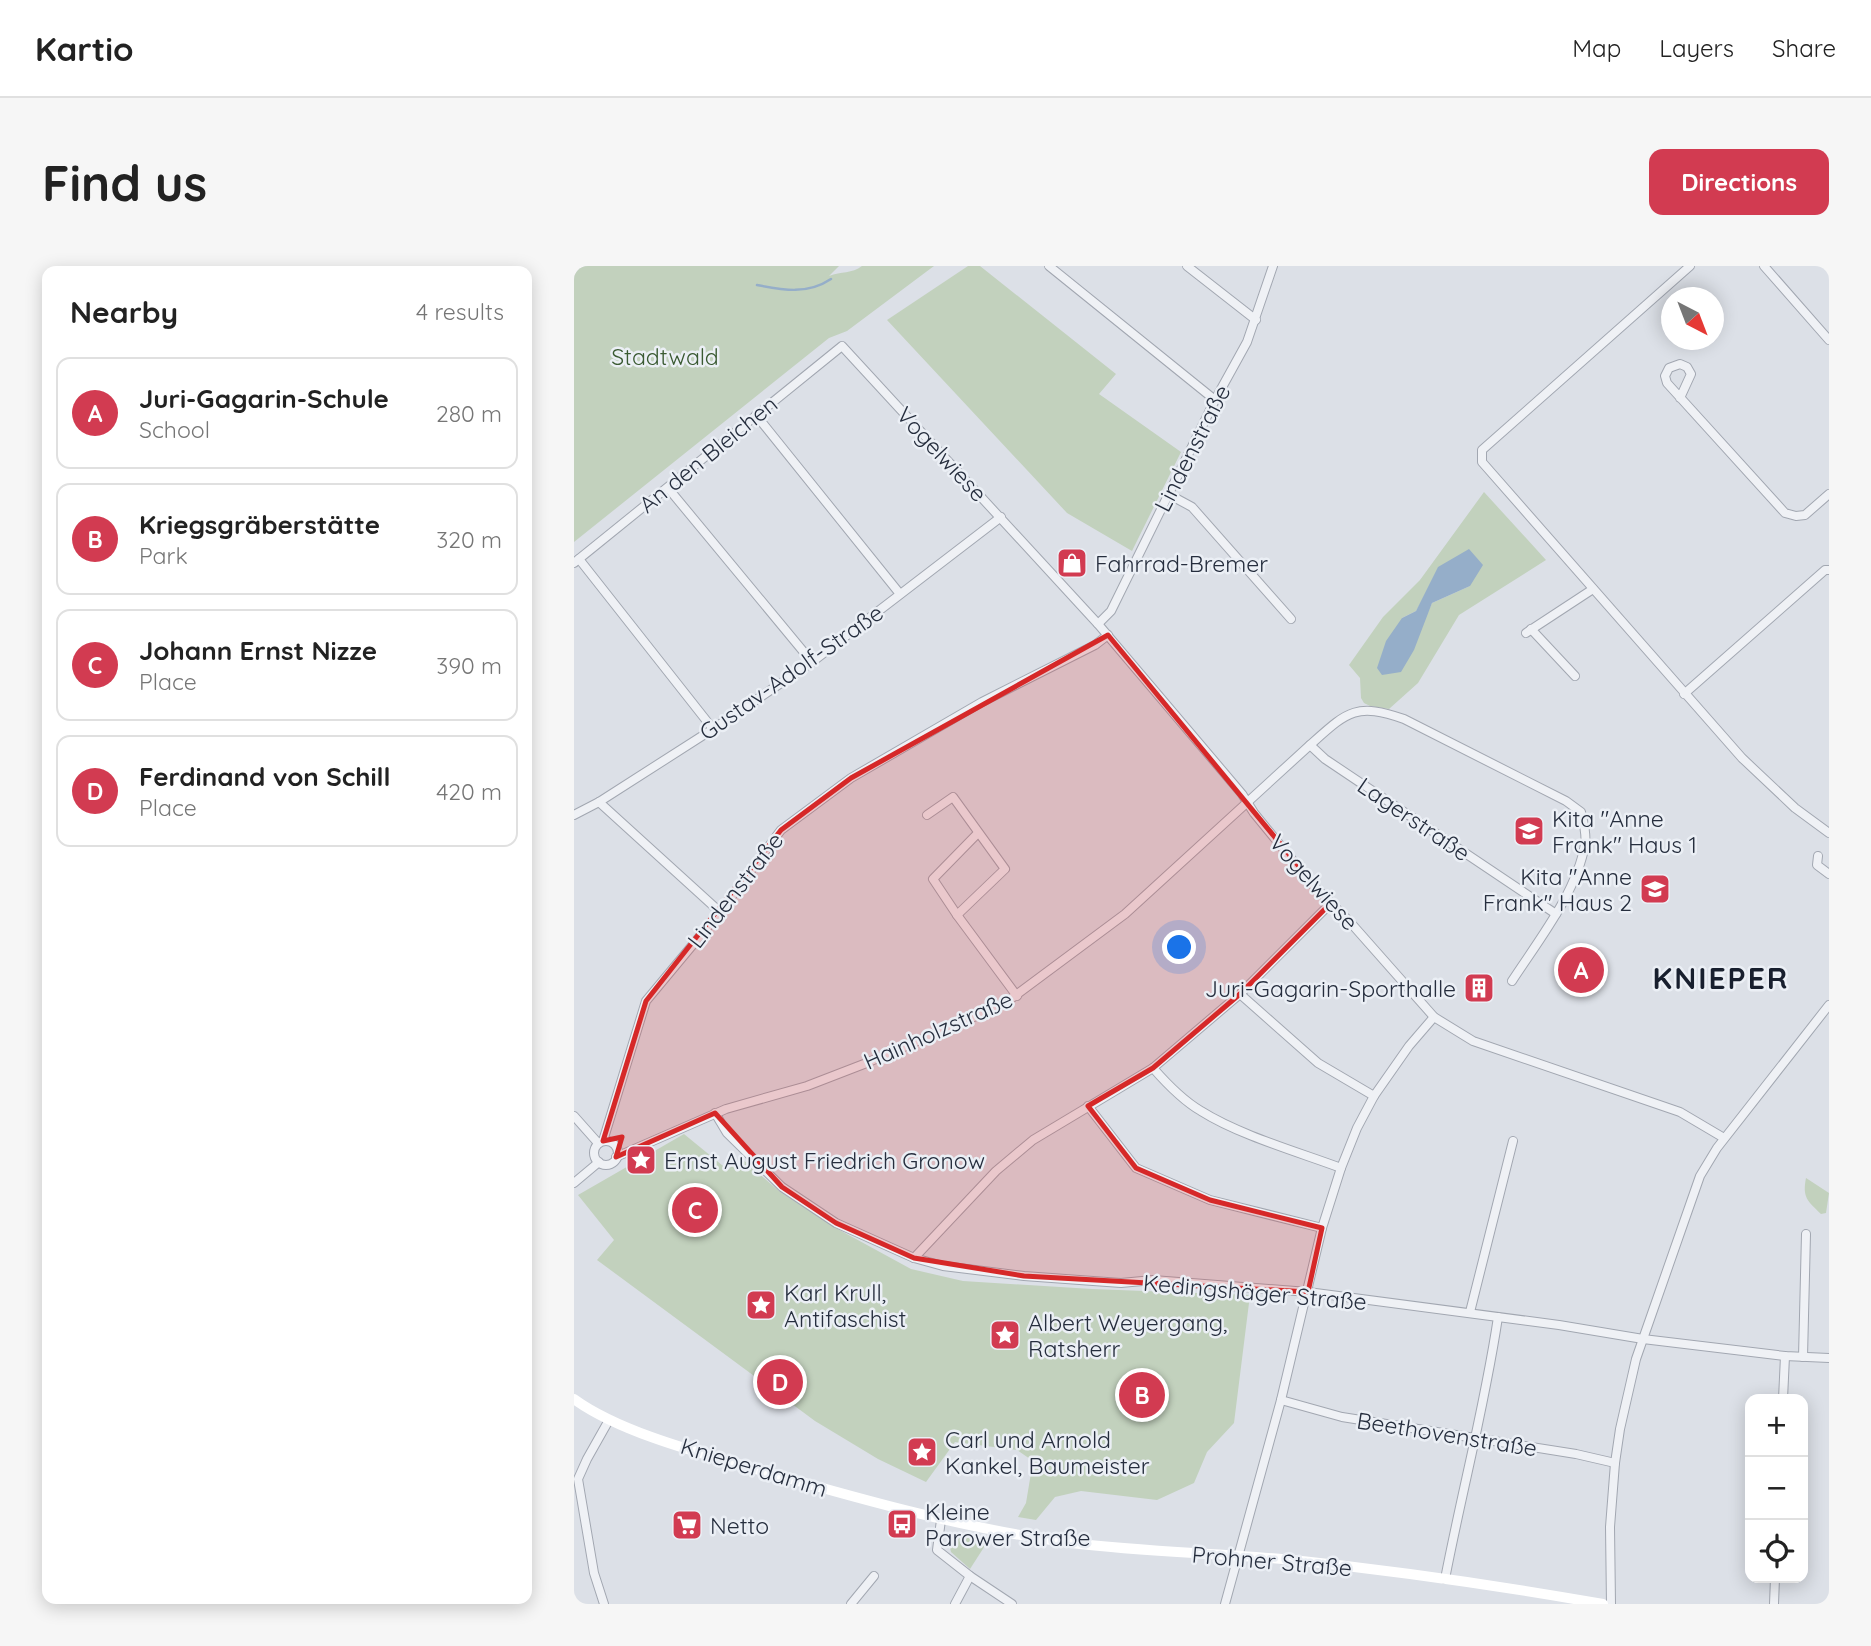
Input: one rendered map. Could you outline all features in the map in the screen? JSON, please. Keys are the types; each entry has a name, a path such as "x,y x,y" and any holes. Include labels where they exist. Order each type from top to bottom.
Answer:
{"main road":[{"name":"Knieperdamm","path":"574,1399 609,1420 743,1465 941,1520"},
{"name":"Prohner Straße","path":"941,1520 1071,1543 1292,1560 1445,1579 1603,1604"}],"street":[{"path":"1049,266 1215,400"},
{"path":"1187,266 1256,320"},
{"name":"Lindenstraße","path":"1098,624 1111,611 1215,400 1247,342 1273,266"},
{"path":"1690,266 1482,450 1482,462 1684,694 1762,779 1829,833"},
{"path":"1764,266 1829,340"},
{"name":"An den Bleichen","path":"576,561 842,346"},
{"name":"Vogelwiese","path":"842,346 1108,635 1248,802 1277,843 1434,1017 1473,1041 1680,1112 1724,1139"},
{"path":"1680,398 1785,513 1805,515 1829,494"},
{"path":"756,415 900,594"},
{"path":"668,488 811,662"},
{"path":"1168,494 1192,507 1291,618"},
{"name":"Gustav-Adolf-Straße","path":"574,815 713,729 811,662 1000,517"},
{"path":"576,561 713,729"},
{"path":"1684,694 1825,570 1829,570"},
{"path":"1575,676 1528,631 1593,589"},
{"name":"Lindenstraße","path":"601,1142 646,1001 720,912 771,841 806,809 851,778 982,702 1095,645 1108,635"},
{"name":"Hainholzstraße","path":"616,1157 628,1154 715,1113 807,1086 864,1064 1017,996 1125,914 1310,744 1350,714 1365,709 1378,710 1404,719 1581,811 1586,841 1579,866 1556,914"},
{"name":"Lagerstraße","path":"1310,744 1325,760 1556,914"},
{"path":"927,815 953,797 1005,869 957,915"},
{"path":"599,802 720,912"},
{"path":"978,833 933,880 1017,996"},
{"path":"1818,856 1817,865 1829,874"},
{"path":"914,1258 961,1207 1014,1156 1033,1140 1153,1068 1240,994 1330,904"},
{"path":"1512,981 1556,914"},
{"path":"1240,994 1318,1063 1374,1096"},
{"path":"1611,1604 1609,1527 1615,1463 1626,1400 1643,1339 1700,1176 1724,1139 1829,1005"},
{"path":"1225,1604 1281,1400 1322,1228 1341,1168 1357,1128 1374,1096 1409,1046 1434,1017"},
{"path":"1153,1068 1177,1093 1201,1112 1270,1142 1341,1168"},
{"path":"1088,1106 1136,1168 1210,1200 1322,1228"},
{"name":"Kedingshäger Straße","path":"715,1113 727,1133 782,1187 836,1223 914,1258 943,1266 1024,1276 1121,1283 1153,1280 1308,1292 1470,1312 1643,1339 1785,1356 1829,1358"},
{"path":"574,1116 601,1142"},
{"path":"598,1162 608,1164 616,1157 615,1146 610,1141 601,1142"},
{"path":"1470,1312 1513,1141"},
{"path":"598,1162 594,1154 601,1142"},
{"path":"574,1183 598,1162"},
{"path":"1803,1357 1806,1234"},
{"path":"1445,1579 1473,1438 1488,1383 1498,1317"},
{"path":"1783,1394 1785,1356"},
{"name":"Beethovenstraße","path":"1281,1400 1342,1417 1576,1454 1615,1463"},
{"path":"604,1604 594,1573 576,1479 609,1420"},
{"path":"941,1520 937,1549 970,1576 1012,1604"},
{"path":"851,1604 874,1576"},
{"path":"955,1604 970,1576"},
{"path":"1774,1604 1775,1583"}],"highlighted area":[{"path":"1108,635 1330,904 1240,994 1153,1068 1088,1106 1136,1168 1210,1200 1322,1228 1308,1292 1024,1276 914,1258 836,1223 782,1187 715,1113 616,1157 622,1137 603,1141 646,1001 781,830 851,778"}],"green space":[{"name":"Stadtwald","path":"574,266 839,266 829,276 862,266 934,266 847,331 829,338 574,542"},
{"path":"968,266 980,266 1116,374 1099,394 1181,452 1132,551 1067,513 887,320"},
{"path":"1484,492 1546,560 1459,615 1418,683 1389,709 1370,706 1361,698 1360,678 1349,665 1383,617 1420,580","holes":["1470,586 1432,603 1422,625 1402,618 1416,611 1426,594"]},
{"path":"684,1134 728,1170 740,1157 779,1191 834,1227 911,1269 963,1281 1250,1295 1234,1423 1207,1452 1194,1483 1157,1500 1081,1491 1055,1497 1036,1520 1018,1517 1026,1503 1033,1461 1017,1450 955,1442 926,1482 878,1459 815,1421 597,1260 614,1240 578,1195"},
{"path":"1806,1178 1829,1193 1826,1213 1821,1214 1807,1199"},
{"path":"956,1536 988,1541 970,1569 951,1552 950,1548"}],"water":[{"path":"1469,549 1483,565 1470,586 1432,603 1414,650 1401,672 1382,675 1377,668 1386,641 1402,618 1416,611 1438,567"}],"waterway":[{"path":"757,285 786,290 804,289 831,279"}],"place":[{"name":"Fahrrad-Bremer","path":"1072,563"},
{"name":"Kita \"Anne Frank\" Haus 1","path":"1529,831"},
{"name":"Kita \"Anne Frank\" Haus 2","path":"1655,889"},
{"name":"Juri-Gagarin-Schule","path":"1581,970"},
{"name":"Juri-Gagarin-Sporthalle","path":"1479,988"},
{"name":"Ernst August Friedrich Gronow","path":"641,1160"},
{"name":"Johann Ernst Nizze","path":"695,1210"},
{"name":"Karl Krull, Antifaschist","path":"761,1305"},
{"name":"Albert Weyergang, Ratsherr","path":"1005,1335"},
{"name":"Ferdinand von Schill","path":"780,1382"},
{"name":"Kriegsgräberstätte","path":"1142,1395"},
{"name":"Carl und Arnold Kankel, Baumeister","path":"922,1452"},
{"name":"Kleine Parower Straße","path":"902,1524"},
{"name":"Netto","path":"687,1525"}],"district":[{"name":"KNIEPER","path":"1721,978"}]}
